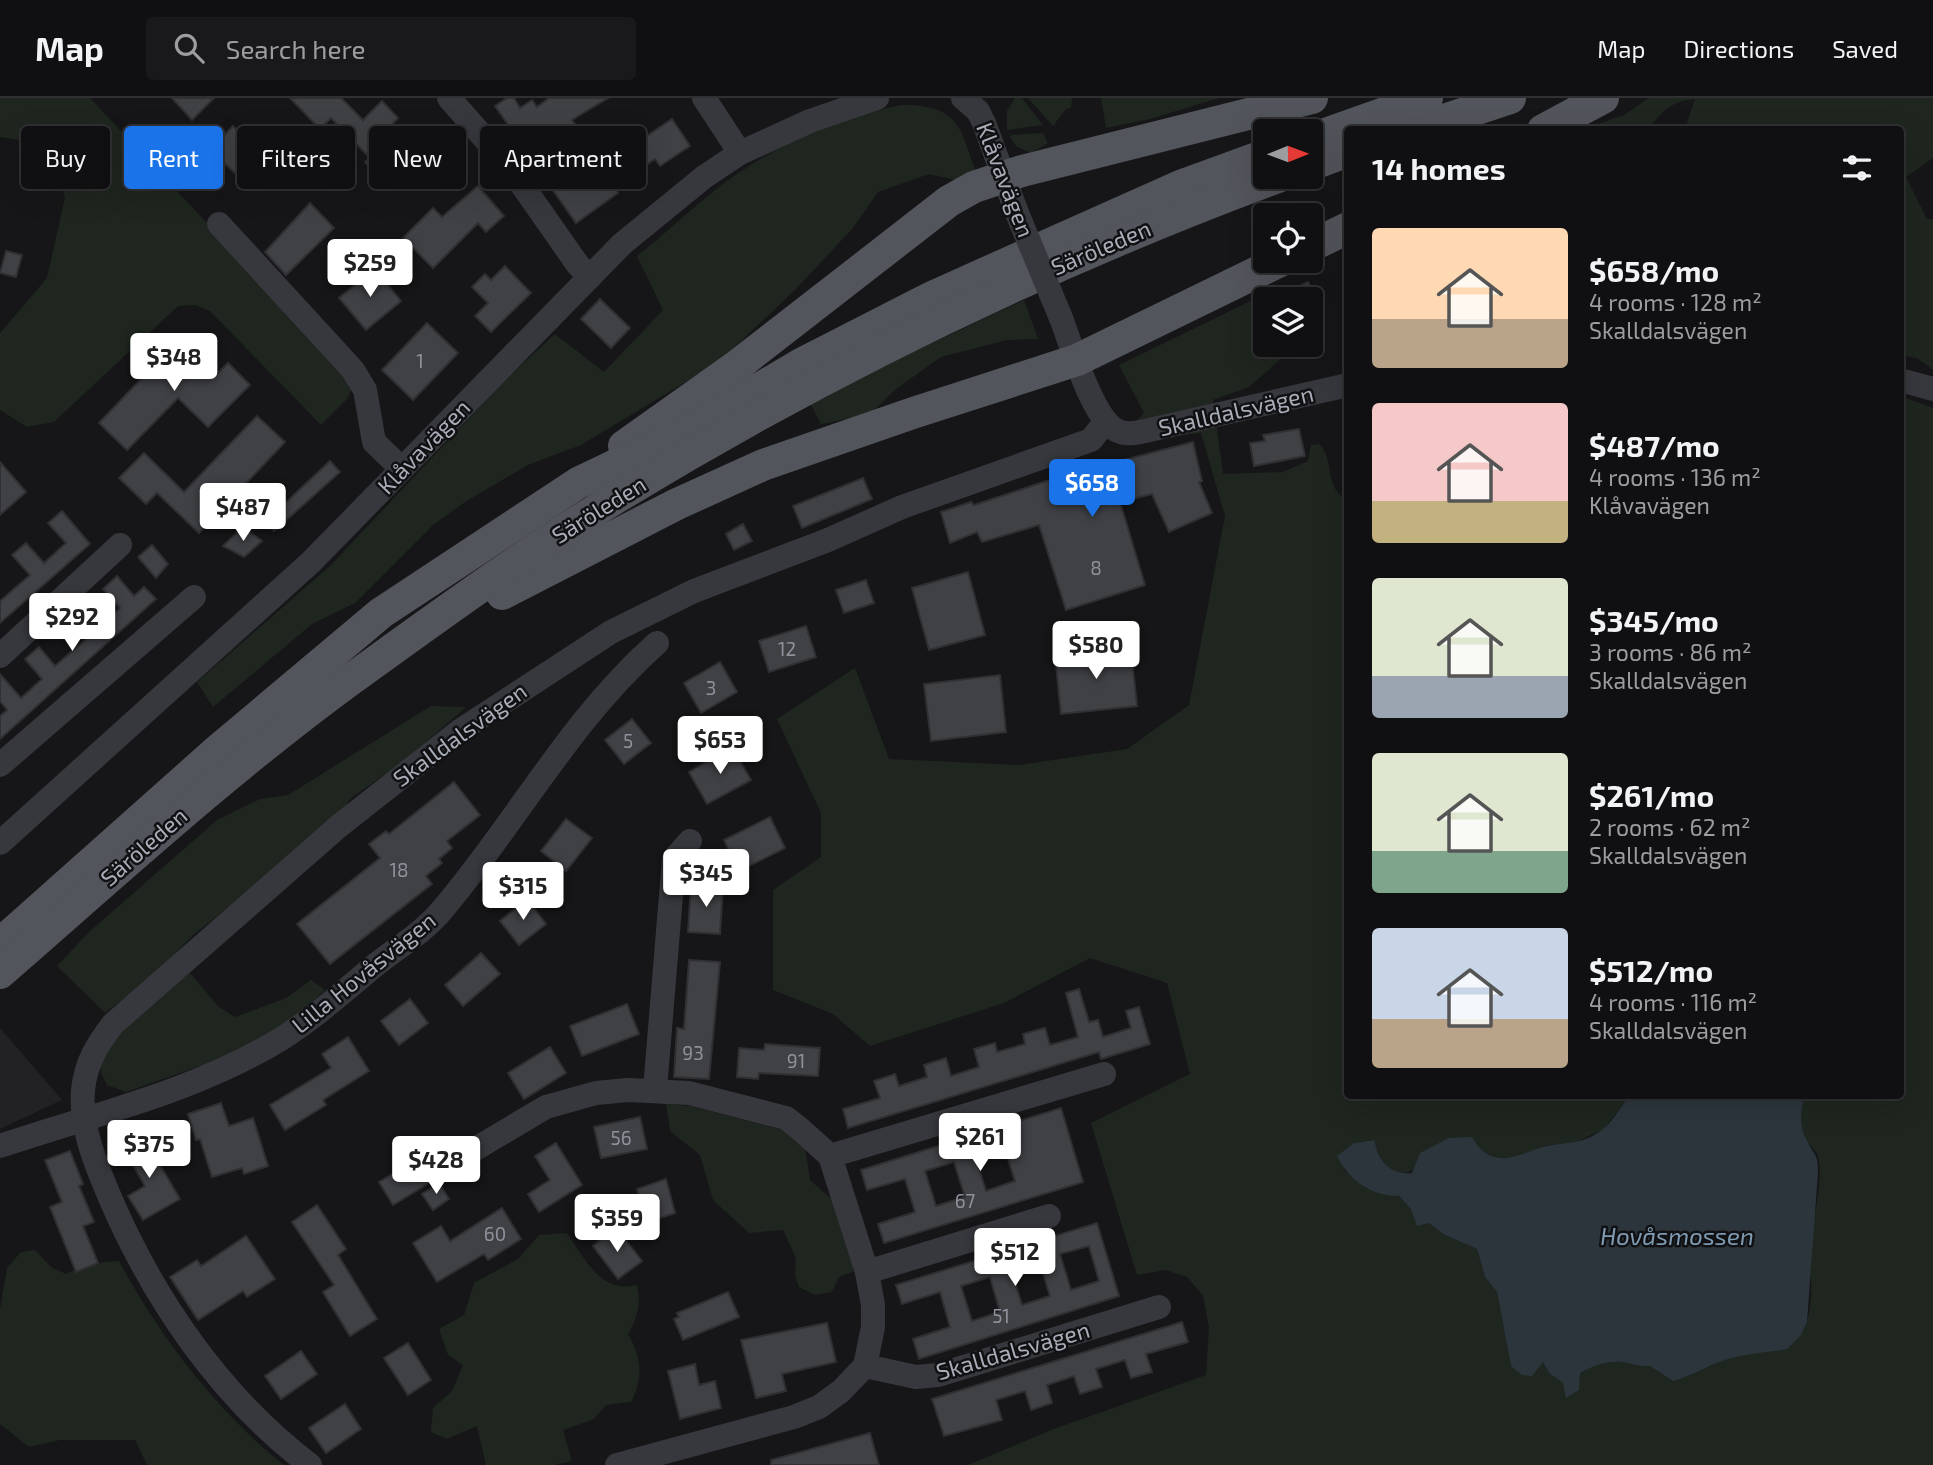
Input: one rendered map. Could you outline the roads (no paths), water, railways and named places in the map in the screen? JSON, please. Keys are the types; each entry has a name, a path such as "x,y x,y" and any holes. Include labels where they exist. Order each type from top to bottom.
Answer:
{"main road":[{"path":"578,483 639,433 738,365 948,201 1005,176 1312,98"},
{"path":"1348,126 1427,98"},
{"path":"1426,126 1510,98"},
{"path":"1550,126 1603,98"},
{"path":"1323,135 1344,127"},
{"path":"1323,160 1344,152"},
{"name":"Säröleden","path":"0,944 218,750 381,613 578,483 689,430 801,364 932,297 1180,186 1253,159"},
{"name":"Säröleden","path":"0,973 214,786 348,681 611,500 945,316 1126,236 1253,187"},
{"path":"1323,240 1344,230"},
{"path":"446,613 482,604 677,504 764,465 912,413 1077,360 1255,273"}],"street":[{"path":"449,98 500,154 578,265 590,277"},
{"path":"704,98 740,153"},
{"name":"Klåvavägen","path":"0,843 311,562 622,244 704,177 740,153 810,121 877,98"},
{"name":"Klåvavägen","path":"972,100 984,123 1017,213 1097,408 1106,421"},
{"path":"219,224 353,370 365,390 374,442 402,469"},
{"path":"1904,381 1933,389"},
{"name":"Skalldalsvägen","path":"310,1465 264,1427 202,1357 155,1289 123,1228 94,1159 85,1119 83,1091 90,1055 113,1024 339,826 461,730 611,632 694,591 828,540 902,507 1091,440 1106,421 1116,431 1136,433 1344,387"},
{"path":"0,656 120,545"},
{"path":"0,765 194,597"},
{"path":"611,632 630,667"},
{"name":"Lilla Hovåsvägen","path":"0,1146 145,1102 239,1062 291,1032 440,913 537,779 630,667 657,643"},
{"path":"655,1089 674,859 690,841"},
{"path":"830,1156 1104,1074"},
{"path":"455,1161 546,1107 596,1093 655,1089 689,1093 786,1118 830,1156 867,1272 873,1305 873,1327 865,1366 841,1391 806,1412 617,1465"},
{"path":"867,1272 1049,1216"},
{"name":"Skalldalsvägen","path":"865,1366 916,1377 938,1375 1159,1307"}],"water":[{"name":"Hovåsmossen","path":"1627,1099 1804,1099 1802,1125 1817,1158 1818,1173 1807,1322 1801,1335 1787,1349 1748,1354 1718,1362 1673,1381 1650,1366 1621,1362 1600,1364 1580,1373 1579,1390 1566,1398 1563,1383 1549,1373 1543,1362 1532,1376 1522,1375 1511,1366 1497,1292 1485,1277 1477,1249 1443,1234 1429,1223 1417,1226 1411,1209 1399,1196 1380,1193 1362,1185 1348,1173 1337,1156 1354,1143 1374,1140 1386,1165 1397,1172 1412,1173 1420,1153 1449,1138 1472,1137 1481,1150 1491,1156 1515,1157 1590,1137 1614,1118"}]}
